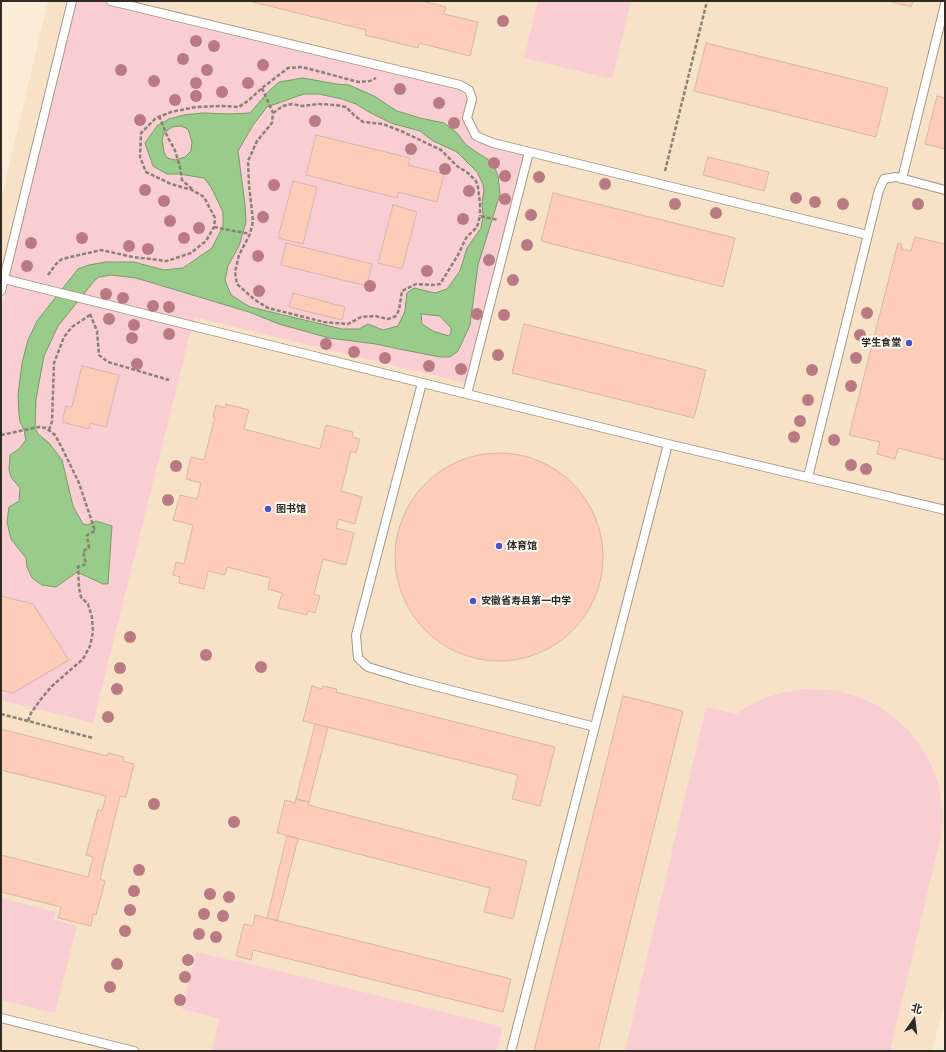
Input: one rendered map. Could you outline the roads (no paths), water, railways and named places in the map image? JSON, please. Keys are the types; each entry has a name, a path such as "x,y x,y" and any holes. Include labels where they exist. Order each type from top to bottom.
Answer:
{"lane":[{"path":"1,290 72,1"},
{"path":"111,1 460,85 469,90 472,99 467,118 476,136 493,143 868,235"},
{"path":"902,179 945,4"},
{"path":"467,394 529,152"},
{"path":"808,478 879,190 884,179 896,177 945,190"},
{"path":"4,279 668,444 945,510"},
{"path":"422,383 356,635 358,658 368,667 411,680 595,727"},
{"path":"511,1051 668,444"},
{"path":"1,1018 134,1051"}],"place":[{"name":"学生食堂","path":"909,343"},
{"name":"图书馆","path":"268,509"},
{"name":"体育馆","path":"499,546"},
{"name":"安徽省寿县第一中学","path":"473,601"}]}
